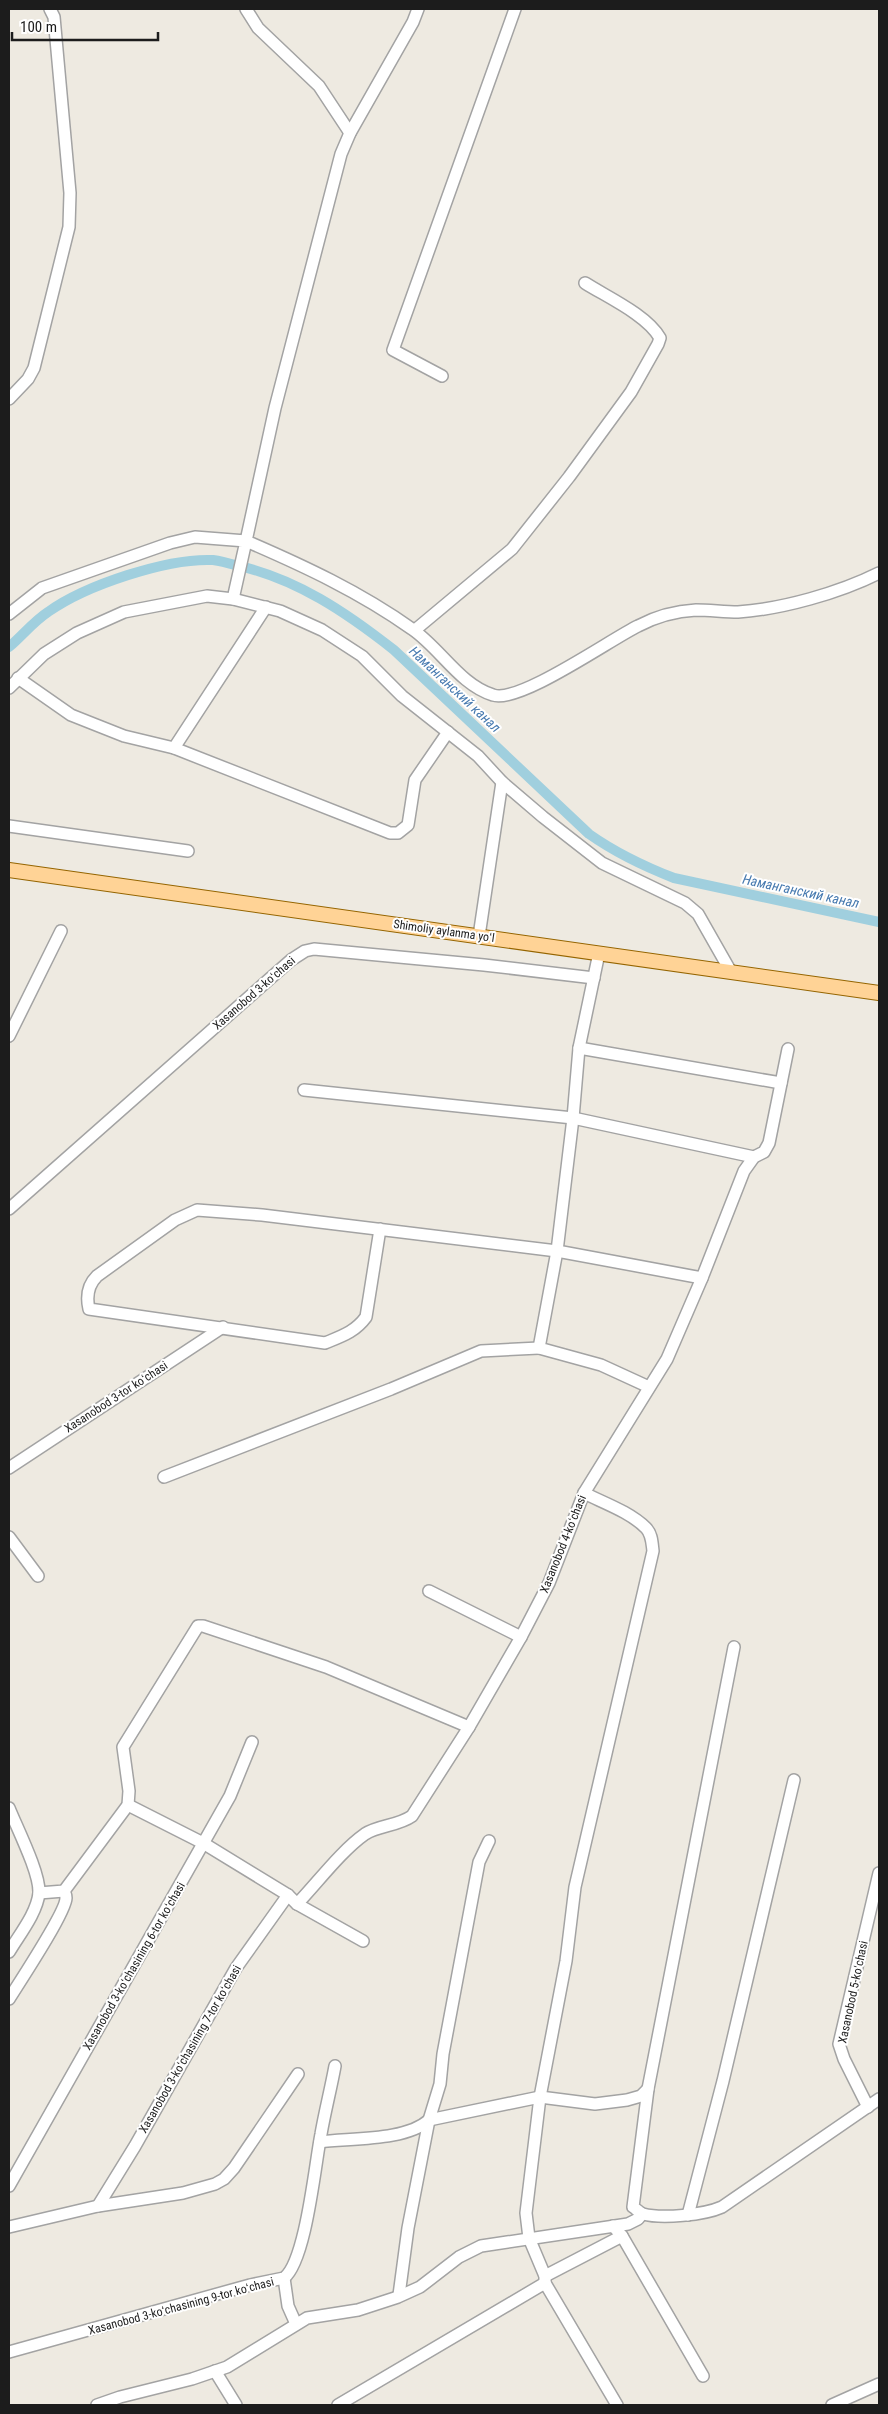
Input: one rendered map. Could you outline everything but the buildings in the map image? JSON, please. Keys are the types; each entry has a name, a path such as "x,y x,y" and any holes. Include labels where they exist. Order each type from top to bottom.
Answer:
{"main road":[{"name":"Shimoliy aylanma yoʻl","path":"9,870 879,993"}],"street":[{"path":"9,399 28,379 34,368 69,227 70,194 54,17 50,9"},
{"path":"246,9 258,28 319,86 350,133"},
{"path":"234,595 275,408 341,154 350,133 413,22 418,9"},
{"path":"442,376 393,350 515,9"},
{"path":"415,630 512,548 631,392 658,344 660,338 656,331 642,319 585,283"},
{"path":"9,614 42,588 170,543 195,537 245,546 317,572 377,604 415,630 481,691 496,696 510,695 577,662 639,625 667,615 695,610 738,612 808,600 879,573"},
{"path":"9,688 44,654 77,633 124,612 207,596 234,595 280,611 322,630 362,656 402,696 478,756 502,782 602,863 685,903 698,914 731,972"},
{"path":"174,748 266,607"},
{"path":"18,678 71,715 124,736 174,748 382,831 398,833 408,825 415,780 448,732"},
{"path":"479,936 502,782"},
{"path":"9,826 188,851"},
{"path":"9,1036 61,931"},
{"name":"Xasanobod 3-koʻchasi","path":"9,1209 284,967 306,951 314,949 484,964 594,978"},
{"path":"539,1348 557,1251 573,1118 579,1048 599,952"},
{"path":"579,1048 781,1083"},
{"name":"Xasanobod 4-koʻchasi","path":"297,1904 366,1834 394,1822 404,1822 412,1816 521,1638 549,1583 584,1493 666,1359 702,1278 737,1186 754,1157 764,1152 769,1143 788,1049"},
{"path":"304,1090 573,1118 754,1157"},
{"path":"380,1230 366,1317 358,1328 350,1333 325,1342 92,1310 88,1304 88,1290 90,1283 96,1276 175,1220 197,1210 262,1216 380,1230 557,1251 702,1278"},
{"name":"Xasanobod 3-tor koʻchasi","path":"9,1468 223,1327"},
{"path":"164,1476 391,1389 481,1351 539,1348 601,1365 649,1387"},
{"path":"584,1493 620,1511 646,1528 651,1536 653,1551 575,1887 566,1961 540,2097 526,2212 529,2238 545,2279 617,2405"},
{"path":"9,1536 38,1576"},
{"path":"429,1591 521,1638"},
{"path":"9,1999 65,1903 64,1891 128,1806 129,1792 123,1747 198,1626 203,1626 326,1667 468,1727"},
{"path":"734,1647 648,2089 634,2207 642,2214 688,2215 708,2213 722,2207 879,2099"},
{"name":"Xasanobod 3-koʻchasining 6-tor koʻchasi","path":"9,2186 230,1796 252,1742"},
{"path":"688,2215 723,2081 794,1780"},
{"path":"128,1806 203,1844 288,1896 297,1904 363,1941"},
{"path":"9,1808 33,1868 39,1892 30,1916 9,1952"},
{"path":"400,2295 408,2228 429,2120 440,2084 443,2054 479,1862 489,1840"},
{"name":"Xasanobod 5-koʻchasi","path":"868,2107 844,2059 840,2044 879,1874"},
{"path":"39,1892 64,1891"},
{"name":"Xasanobod 3-koʻchasining 7-tor koʻchasi","path":"98,2206 135,2146 236,1968 288,1896"},
{"name":"Xasanobod 3-koʻchasining 9-tor koʻchasi","path":"9,2352 240,2288 284,2278 291,2272 310,2202 336,2066"},
{"path":"9,2227 98,2206 183,2192 215,2184 224,2179 234,2168 298,2074"},
{"path":"320,2142 397,2134 418,2128 429,2120 540,2097 596,2104 641,2096 648,2089"},
{"path":"97,2405 111,2399 192,2380 255,2351 296,2324 315,2316 358,2310 420,2287 470,2251 496,2243 628,2224 638,2219 642,2214"},
{"path":"613,2226 622,2236 703,2376"},
{"path":"338,2405 545,2279 622,2236"},
{"path":"284,2278 288,2306 296,2324"},
{"path":"215,2371 236,2405"},
{"path":"832,2405 879,2384"}],"waterway":[{"name":"Наманганский канал","path":"9,647 38,620 64,602 83,592 127,575 173,563 213,560 257,571 320,598 394,650 589,834 620,853 674,878 879,922"}]}
